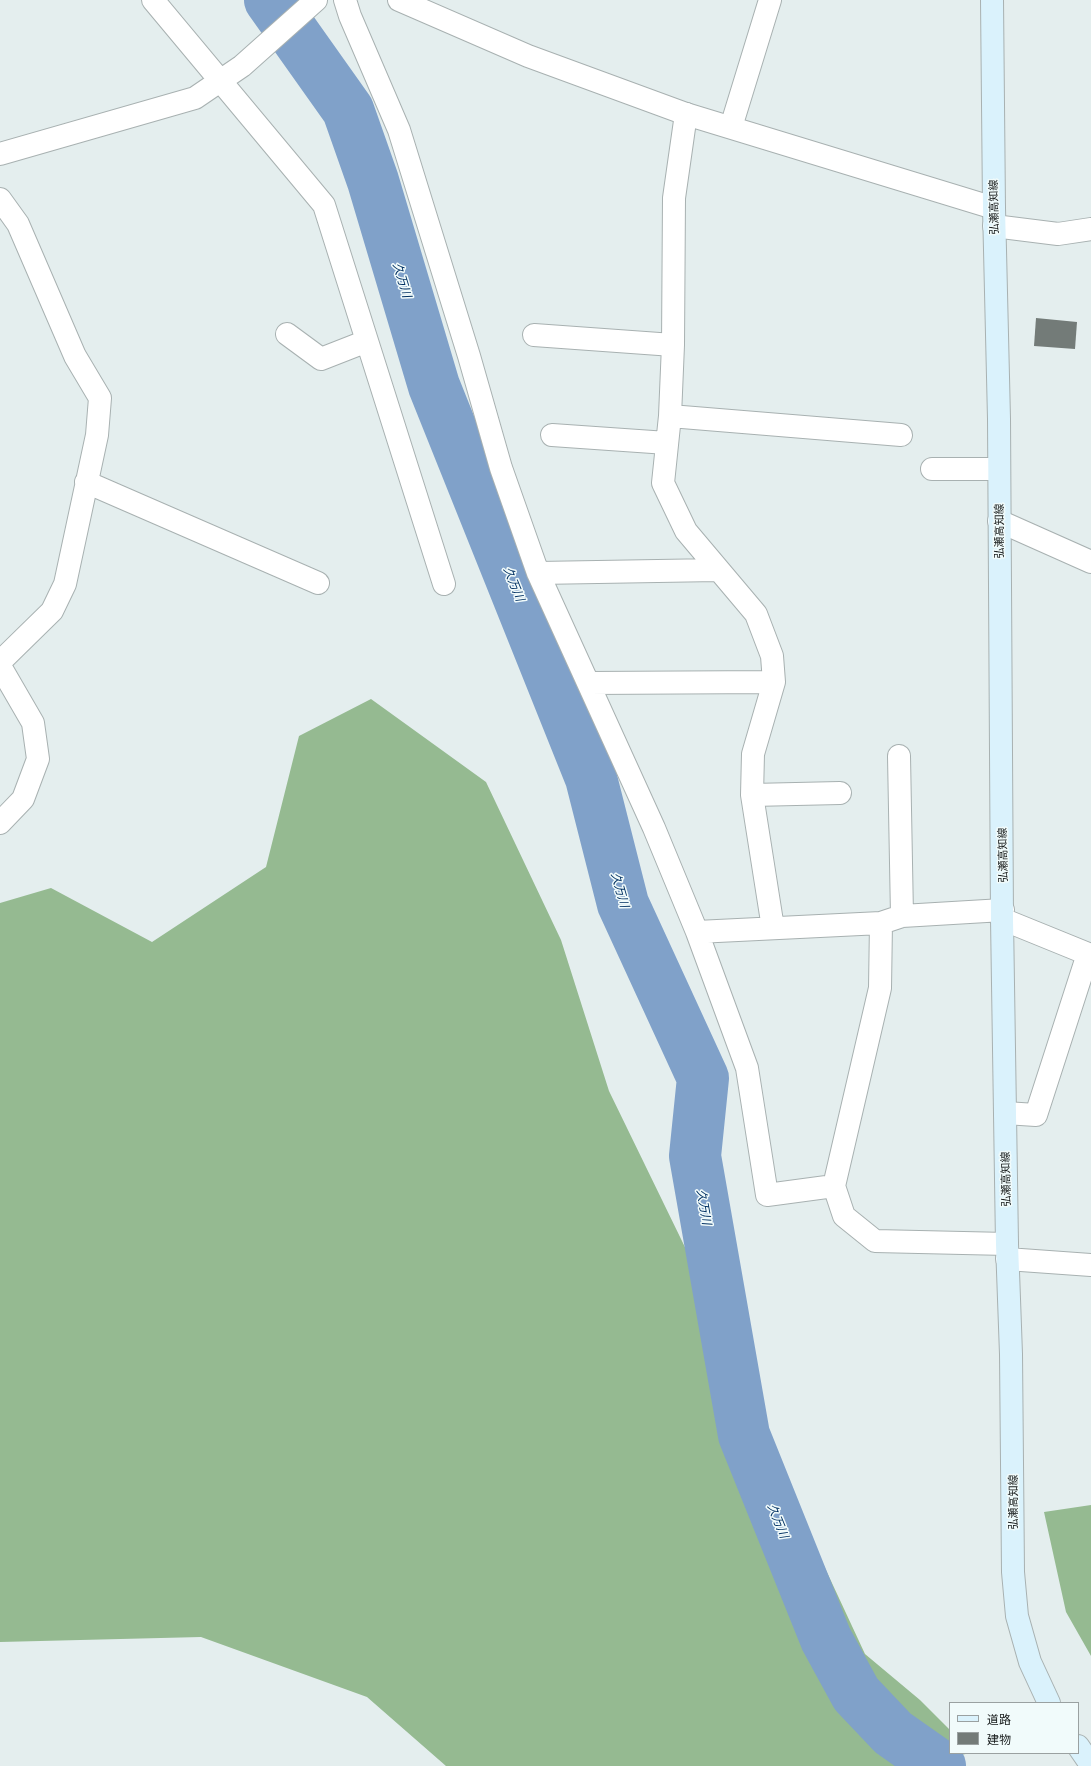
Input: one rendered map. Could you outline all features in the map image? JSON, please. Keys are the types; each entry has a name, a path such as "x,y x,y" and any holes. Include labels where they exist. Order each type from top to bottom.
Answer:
{"main road":[{"name":"弘瀬高知線","path":"992,0 994,217 999,469 1005,1114 1007,1251 1011,1354 1013,1572 1017,1616 1030,1662 1049,1702"},
{"path":"1079,1747 1091,1765"}],"street":[{"path":"153,0 324,205 444,584"},
{"path":"345,0 350,16 399,130 469,356 501,468 538,573 654,828 697,932 747,1068 767,1195 834,1186"},
{"path":"399,0 528,56 686,114 731,127 994,217 1058,234 1091,229"},
{"path":"731,127 770,0"},
{"path":"0,154 195,98 242,66 315,2"},
{"path":"686,114 674,198 674,345 670,416 663,484 686,531 717,570 756,614 772,656 774,682 753,754 752,795 773,928"},
{"path":"0,200 18,224 76,356 100,398 97,435 65,584 52,611 0,662"},
{"path":"287,334 321,359 367,341"},
{"path":"534,334 674,345"},
{"path":"670,416 901,435"},
{"path":"552,435 667,443"},
{"path":"932,469 999,469"},
{"path":"86,482 318,583"},
{"path":"999,521 1091,562"},
{"path":"538,573 717,570"},
{"path":"0,666 33,723 38,759 23,799 0,823"},
{"path":"588,683 774,682"},
{"path":"899,756 902,916"},
{"path":"752,795 840,792"},
{"path":"697,932 881,923 902,916 1003,914 1088,954 1036,1115 1005,1114"},
{"path":"881,923 880,988 834,1186 844,1216 875,1241 1007,1251 1091,1265"}],"green space":[{"path":"371,699 486,782 561,940 609,1091 735,1350 767,1453 818,1553 865,1654 920,1700 949,1729 949,1754 965,1754 911,1766 446,1766 367,1697 201,1637 0,1642 0,903 51,888 152,942 266,867 299,736"},
{"path":"1091,1505 1091,1656 1066,1612 1044,1512"}],"building":[{"path":"1036,318 1077,322 1075,349 1034,346"}],"waterway":[{"name":"久万川","path":"270,0 348,110 373,181 434,386 591,778 623,904 703,1078 695,1156 744,1435 826,1639 856,1694 893,1733 940,1766"}]}
